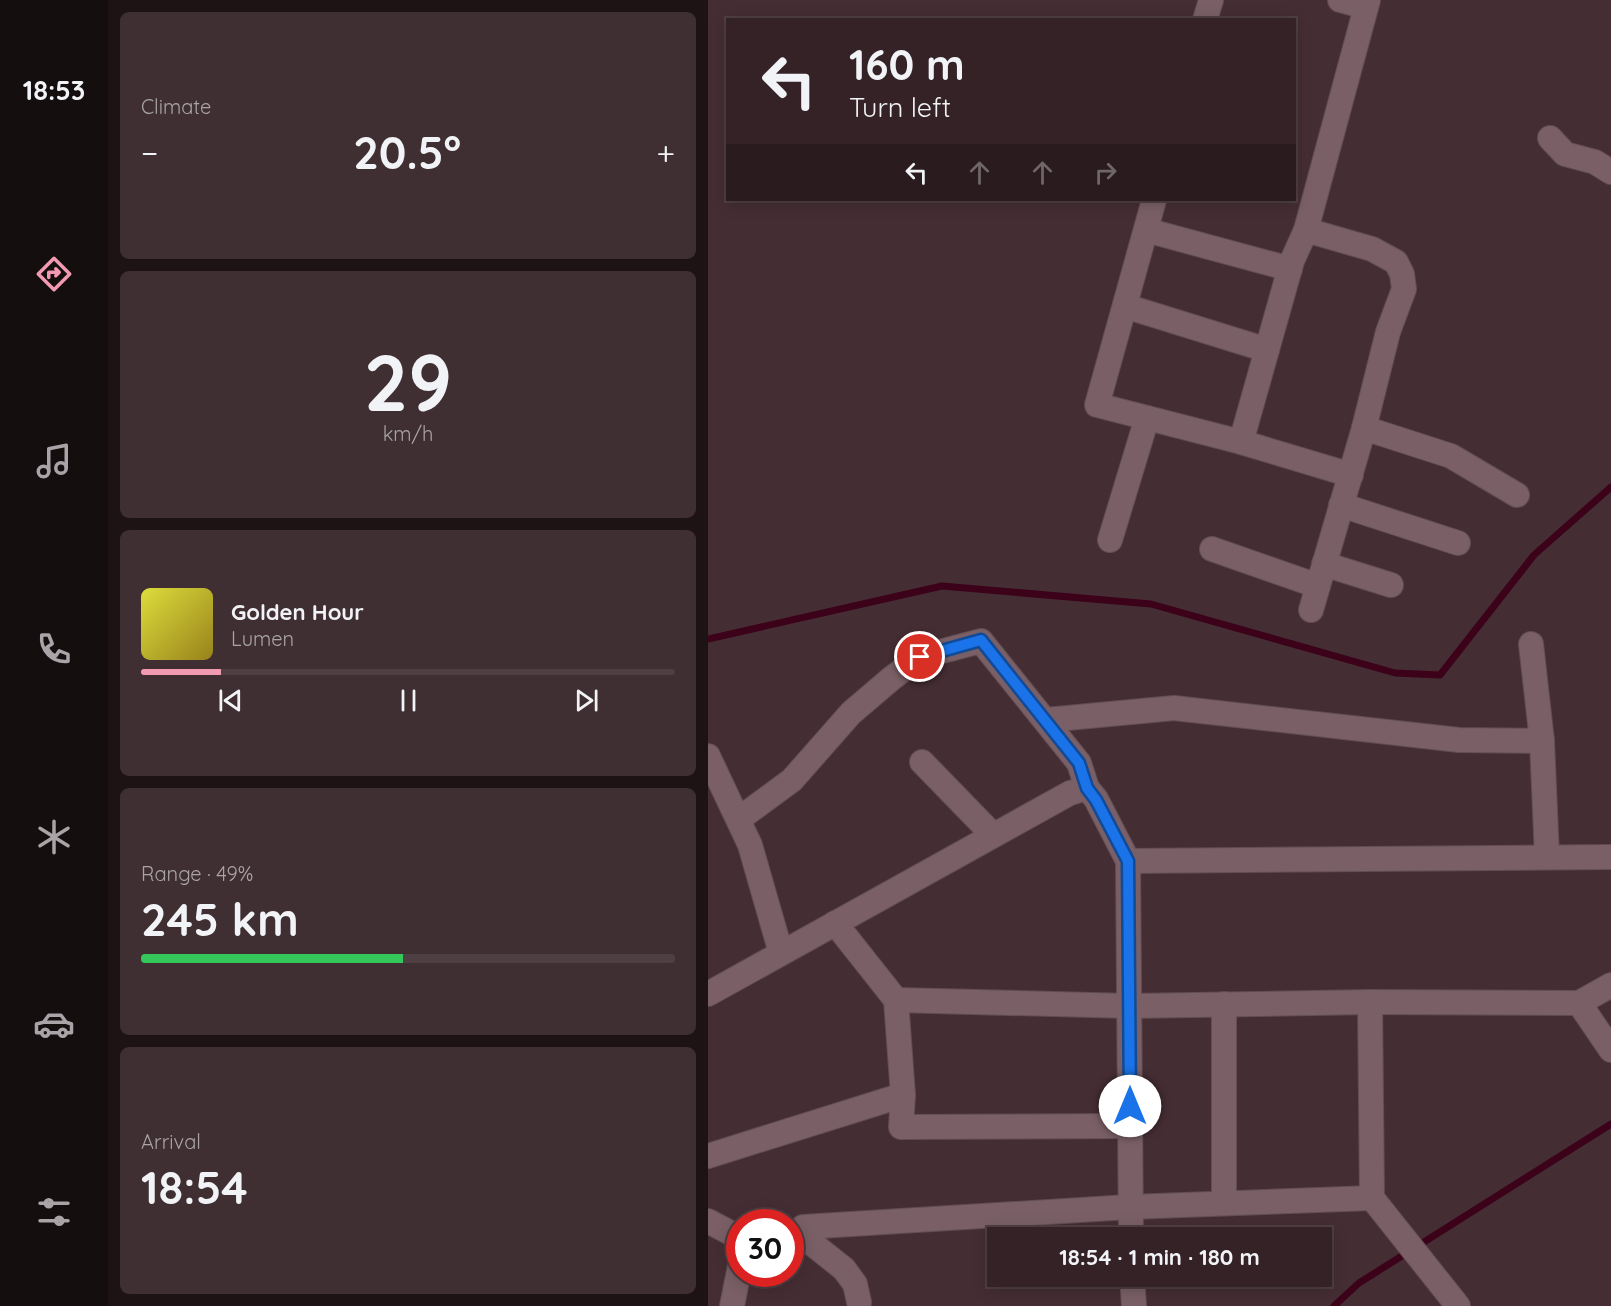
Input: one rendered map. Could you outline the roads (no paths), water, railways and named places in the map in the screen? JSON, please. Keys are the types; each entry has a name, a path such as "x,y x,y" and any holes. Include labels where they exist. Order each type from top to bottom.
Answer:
{"street":[{"path":"1206,18 1211,0"},
{"path":"1240,442 1290,268 1306,230 1367,3 1340,0"},
{"path":"1550,138 1565,154 1594,162 1611,172"},
{"path":"1154,201 1097,405 1240,442 1351,475"},
{"path":"1146,230 1290,268"},
{"path":"1306,230 1372,249 1396,262 1402,274 1404,289 1388,332 1351,475 1311,609"},
{"path":"1125,306 1267,350"},
{"path":"1110,540 1147,418"},
{"path":"1364,428 1451,456 1517,495"},
{"path":"1341,505 1458,543"},
{"path":"1212,549 1321,575 1391,585"},
{"path":"739,819 792,780 851,713 892,678 918,659 981,640 1079,763 1087,788 1096,800 1128,861 1130,1227"},
{"path":"1532,644 1542,741 1547,857"},
{"path":"1046,720 1174,708 1459,740 1542,741"},
{"path":"708,756 750,845 781,953"},
{"path":"922,762 993,835"},
{"path":"708,994 1070,793 1087,788"},
{"path":"1128,861 1611,857"},
{"path":"835,923 896,1000 903,1095 902,1127 1131,1126"},
{"path":"896,1000 1130,1006 1370,1002 1579,1003 1611,985"},
{"path":"1370,1002 1376,1203 1458,1306"},
{"path":"1579,1003 1611,1050"},
{"path":"1224,1004 1224,1203"},
{"path":"708,1156 903,1095"},
{"path":"859,1302 855,1284 844,1269 800,1233 803,1227 1224,1203 1376,1203"},
{"path":"708,1221 726,1231"},
{"path":"732,1306 736,1287"},
{"path":"1133,1287 1134,1306"}],"waterway":[{"path":"708,639 942,586 1151,604 1395,673 1440,675 1534,555 1611,487"},
{"path":"1334,1306 1359,1283 1611,1124"}]}
